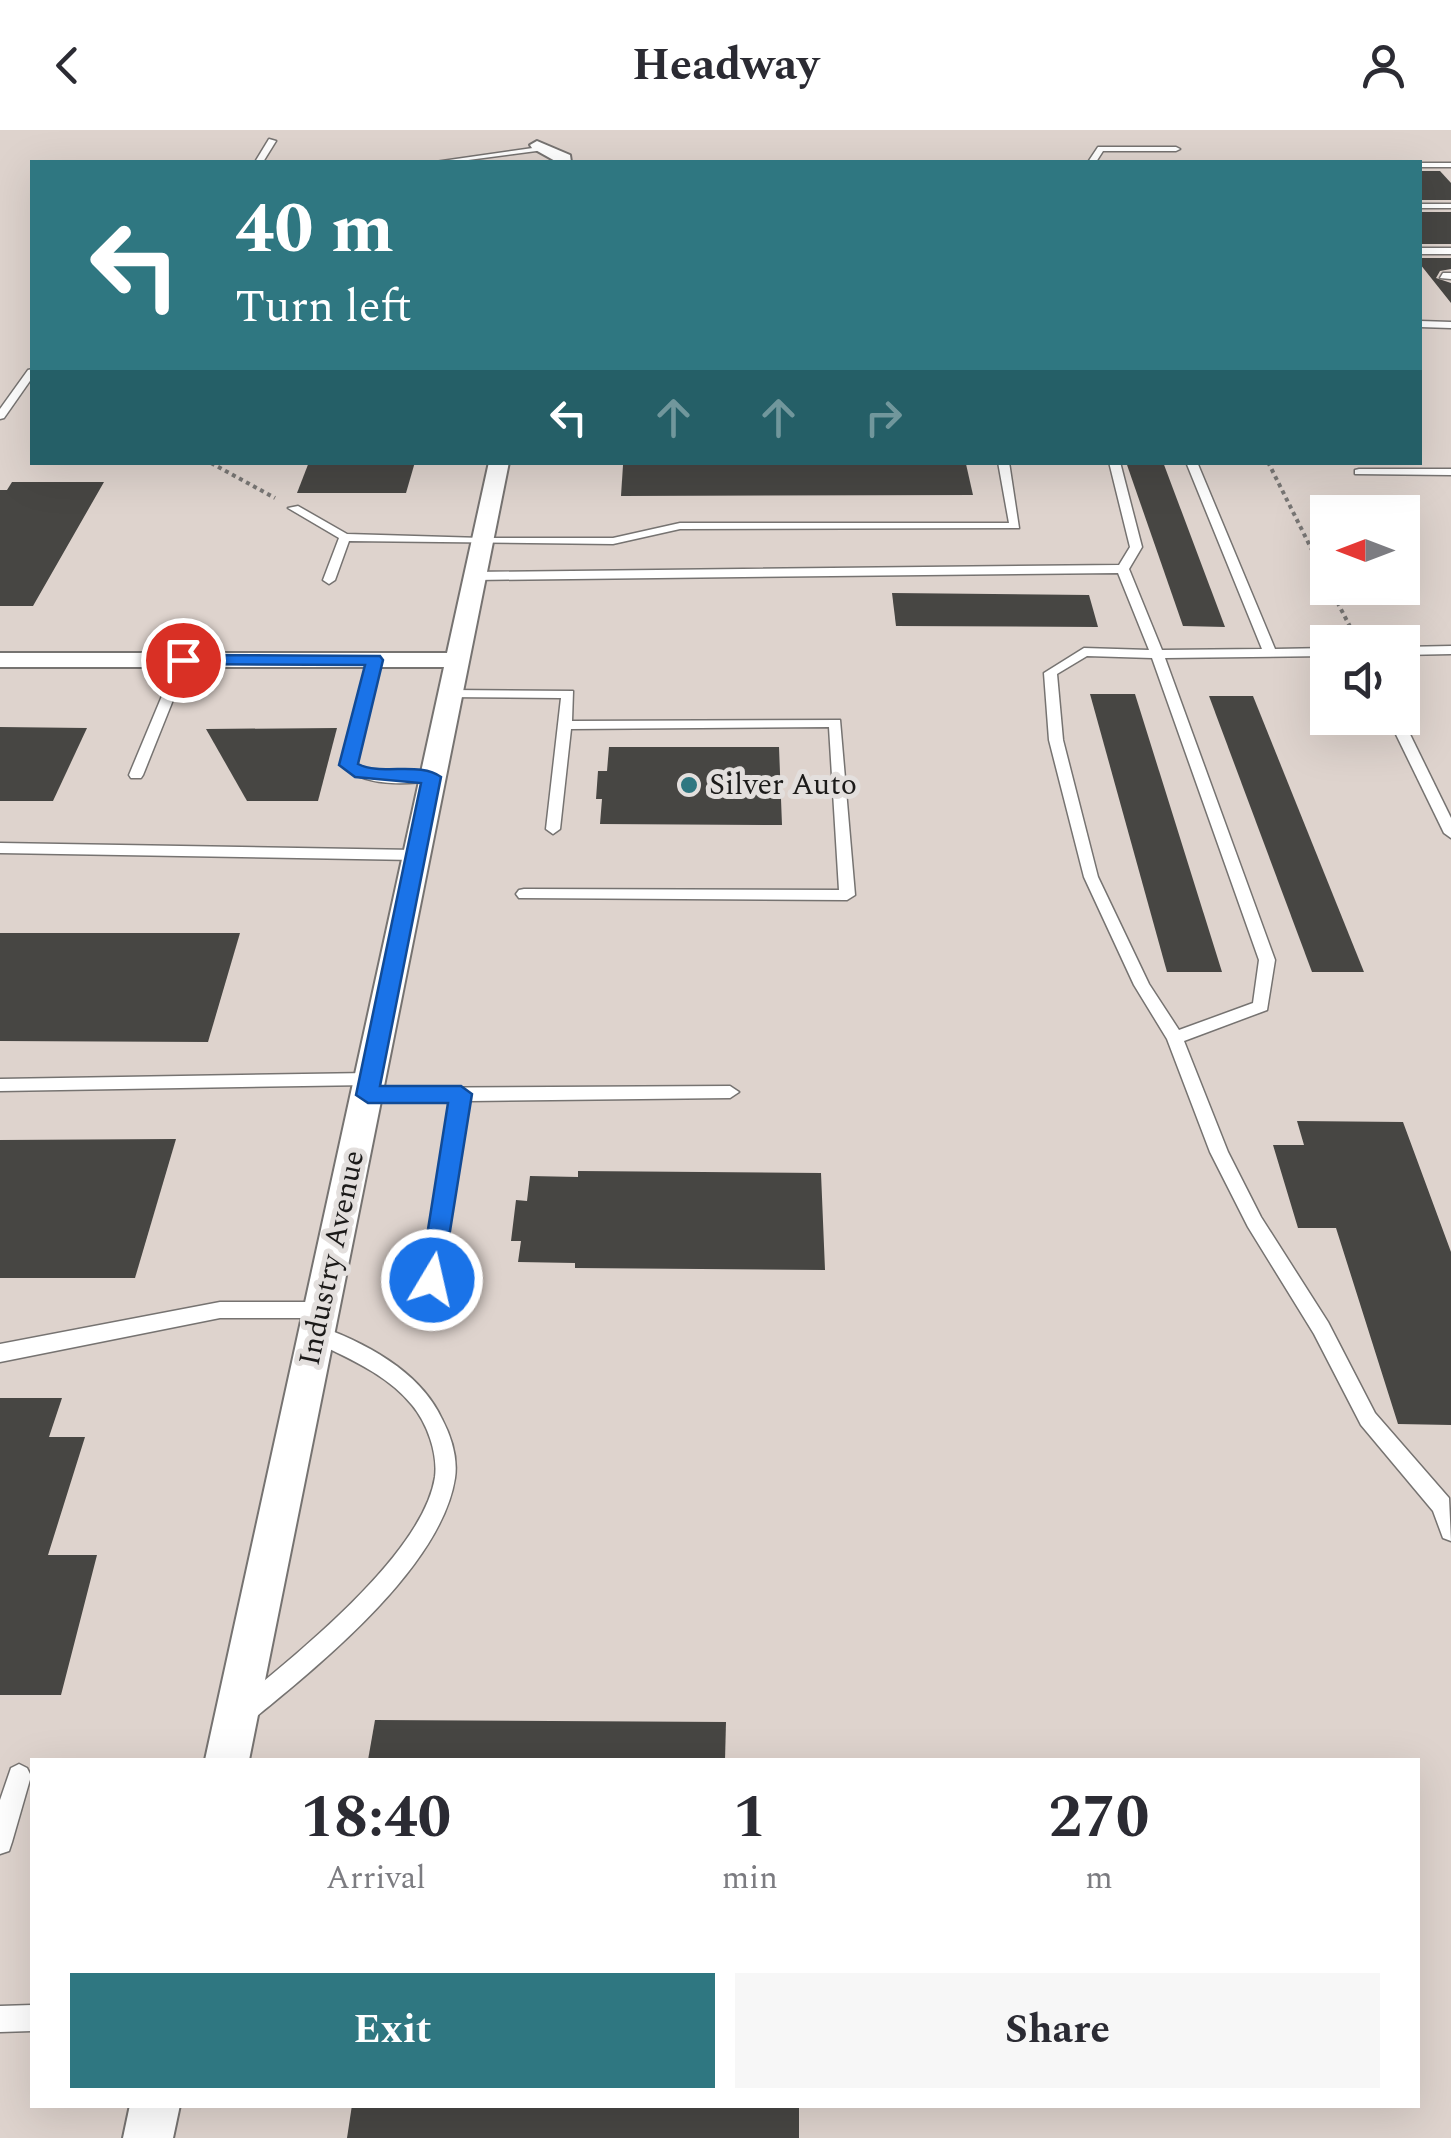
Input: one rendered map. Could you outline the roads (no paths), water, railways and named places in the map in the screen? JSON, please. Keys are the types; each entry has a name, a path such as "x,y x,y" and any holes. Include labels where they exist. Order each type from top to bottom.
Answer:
{"street":[{"path":"541,147 564,160"},
{"name":"Industry Avenue","path":"226,1758 498,465"},
{"path":"0,660 456,660"},
{"path":"148,2138 153,2108"}],"lane":[{"path":"260,160 272,141"},
{"path":"453,160 541,147"},
{"path":"1093,160 1101,149 1176,149"},
{"path":"1422,164 1451,164"},
{"path":"1422,206 1451,206"},
{"path":"1422,252 1451,251"},
{"path":"1422,324 1451,325"},
{"path":"0,416 30,375"},
{"path":"294,508 346,537 482,541 612,541 680,526 1015,526 1004,465"},
{"path":"1115,465 1136,547 1123,569"},
{"path":"1192,465 1270,652"},
{"path":"1359,472 1451,472"},
{"path":"329,580 346,537"},
{"path":"474,576 1123,569"},
{"path":"1123,569 1266,960 1261,1006 1174,1038"},
{"path":"1420,651 1451,650"},
{"path":"1310,652 1084,652 1050,673 1056,740 1091,876 1142,984 1174,1038 1219,1152 1254,1222 1321,1328 1368,1419 1446,1507 1451,1531"},
{"path":"136,775 183,660"},
{"path":"374,660 348,765 355,772 383,776 432,777"},
{"path":"449,694 568,694 552,829"},
{"path":"524,894 848,895 835,723 564,725"},
{"path":"1402,735 1451,833"},
{"path":"0,848 415,855"},
{"path":"0,1085 368,1087 461,1094 730,1092"},
{"path":"432,1280 461,1094"},
{"path":"0,1353 220,1310 318,1322 382,1366 419,1399 441,1436 445,1478 429,1522 392,1572 332,1640 235,1720"},
{"path":"0,1842 19,1776"}],"place":[{"name":"Silver Auto","path":"689,785"}]}
